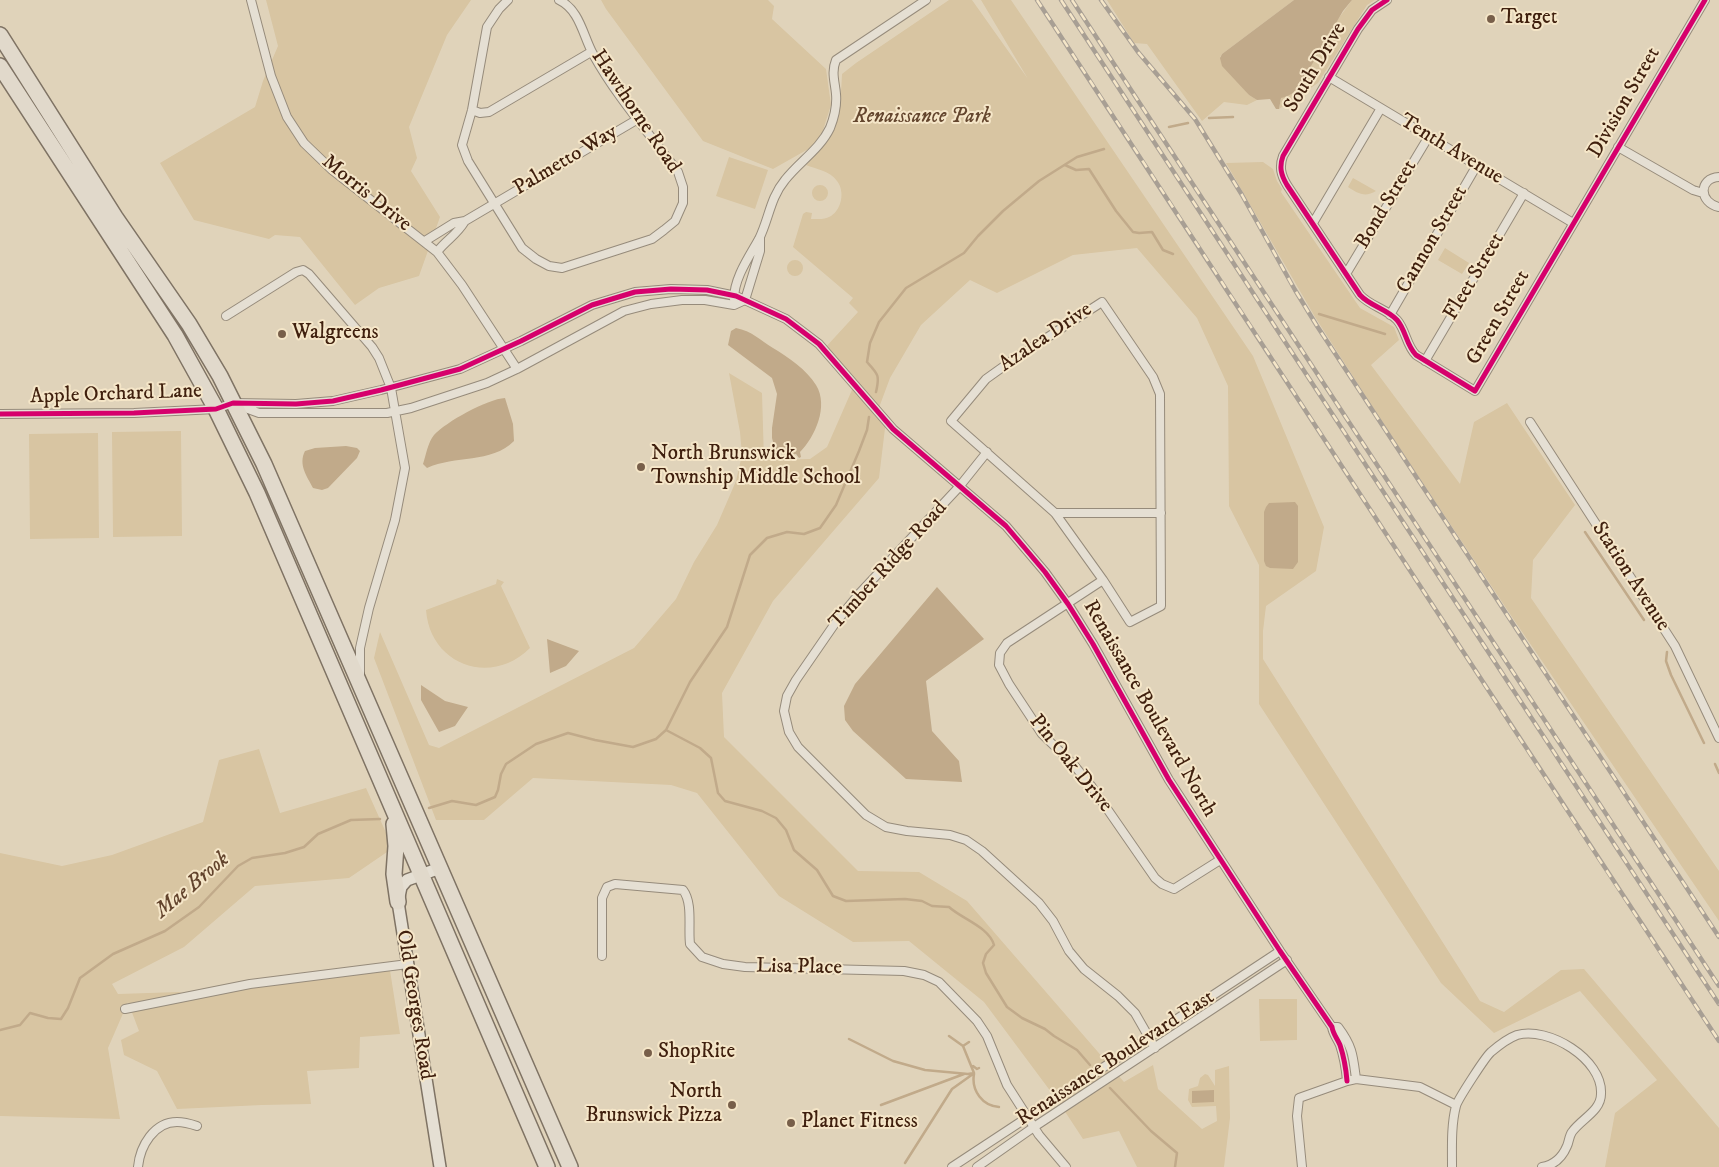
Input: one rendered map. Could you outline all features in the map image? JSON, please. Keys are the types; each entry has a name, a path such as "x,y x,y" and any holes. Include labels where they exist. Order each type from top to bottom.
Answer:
{"highway":[{"path":"0,35 116,217 189,324 220,376 264,464 569,1164"},
{"path":"0,66 175,335 216,409 257,493 547,1167"},
{"path":"393,810 396,846 394,874 398,902"}],"street":[{"name":"Morris Drive","path":"251,0 271,76 287,117 304,143 331,169 437,252 462,284 517,369"},
{"name":"Hawthorne Road","path":"508,0 499,8 487,27 472,110 462,145 468,162 522,248 549,266 562,268 652,239 675,221 683,203 683,188 678,172 618,95 591,52 577,18 565,3 559,0"},
{"path":"734,305 737,284 751,251 760,238 772,200 784,180 820,144 830,128 835,112 836,96 832,68 836,60 926,0"},
{"name":"South Drive","path":"1282,159 1362,23 1372,10 1387,0"},
{"name":"Division Street","path":"1574,223 1705,0"},
{"path":"472,110 480,113 489,112 591,52"},
{"name":"Tenth Avenue","path":"1329,77 1574,223"},
{"path":"1313,223 1381,108"},
{"name":"Palmetto Way","path":"494,204 638,119"},
{"name":"Bond Street","path":"1346,274 1429,136"},
{"path":"1618,147 1693,190 1703,193"},
{"name":"Green Street","path":"1282,159 1280,166 1282,177 1363,298 1399,322 1410,348 1425,361 1474,392 1574,223"},
{"name":"Cannon Street","path":"1390,315 1477,166"},
{"path":"1719,177 1708,181 1704,186 1703,193 1708,202 1713,206 1719,207"},
{"name":"Fleet Street","path":"1425,361 1524,193"},
{"path":"425,241 454,223 465,221 494,204"},
{"path":"437,252 442,244 458,232 465,221"},
{"path":"233,403 259,413 354,414 396,411 448,397 488,383 517,369 624,311 652,304 682,300 705,300 734,305 746,300 760,251 760,238"},
{"path":"226,316 296,272 303,270 309,274 372,347 379,358 391,388 406,468 395,520 369,608 360,648 360,688"},
{"name":"Renaissance Boulevard North","path":"233,403 296,404 333,401 391,388 460,369 592,305 635,292 671,289 707,290 746,300 786,319 818,344 893,429 1006,526 1045,572 1093,644 1169,780 1280,951 1332,1027 1332,1032 1339,1043 1344,1058 1347,1081"},
{"name":"Azalea Drive","path":"1102,302 1154,377 1160,394 1161,606 1130,622 1103,580 1055,513 988,452 951,421 986,379 1102,302"},
{"name":"Apple Orchard Lane","path":"0,414 134,413 216,409 233,403"},
{"name":"Station Avenue","path":"1530,422 1675,646 1719,738"},
{"path":"959,487 988,452"},
{"name":"Timber Ridge Road","path":"959,487 859,594 836,622 801,672 787,696 784,711 789,732 798,747 866,815 886,826 907,831 950,835 966,840 982,851 1039,903 1053,922 1069,951 1084,969 1118,996 1134,1013 1155,1048"},
{"path":"1055,513 1161,513"},
{"path":"1068,604 1103,580"},
{"name":"Pin Oak Drive","path":"1068,604 1006,644 1000,652 999,665 1009,684 1042,734 1073,764 1092,787 1133,848 1155,878 1162,884 1174,889 1220,860"},
{"name":"Old Georges Road","path":"440,868 407,880 401,887 398,902 440,1167"},
{"name":"Lisa Place","path":"602,956 602,898 607,887 615,884 683,890 687,895 690,944 702,957 723,964 745,967 904,971 924,975 939,982 977,1021 987,1036 1008,1085 1034,1127 1051,1151 1066,1167"},
{"name":"Renaissance Boulevard East","path":"952,1167 1280,951"},
{"name":"Renaissance Boulevard East","path":"976,1167 1287,960"},
{"path":"125,1009 250,984 408,964"},
{"name":"Renaissance Boulevard North","path":"1332,1027 1338,1028 1348,1040 1354,1056 1356,1079"},
{"path":"1452,1167 1452,1134 1456,1105 1490,1052 1516,1035 1539,1033 1559,1041 1578,1053 1592,1066 1600,1079 1602,1095 1596,1108 1571,1133 1566,1149 1556,1162 1542,1167"},
{"path":"1302,1167 1297,1116 1299,1098 1356,1079 1420,1087 1456,1105"},
{"path":"138,1167 143,1147 154,1131 166,1123 178,1122 197,1126"}],"green space":[{"path":"266,0 471,0 447,35 409,127 417,158 411,171 440,217 419,276 379,288 355,305 300,237 275,235 269,239 194,220 160,163 255,107 263,81 278,46"},
{"path":"601,0 768,0 774,6 772,19 826,69 831,105 819,143 773,169 703,141"},
{"name":"Renaissance Park","path":"949,0 972,0 1028,79 981,0 1011,0 1253,356 1324,527 1316,571 1266,606 1263,631 1263,659 1480,1001 1504,1012 1561,970 1584,969 1719,1128 1719,1167 1605,1167 1615,1113 1657,1080 1580,991 1494,1033 1441,983 1259,704 1259,565 1229,506 1228,386 1197,318 1137,248 1073,255 997,293 970,280 921,325 890,378 877,413 886,420 879,478 773,601 722,693 724,737 858,871 919,872 967,901 1124,1082 1153,1065 1158,1089 1202,1129 1217,1121 1216,1106 1192,1107 1188,1100 1189,1089 1198,1086 1200,1078 1205,1074 1208,1075 1215,1086 1215,1070 1229,1066 1230,1118 1224,1167 1137,1167 1119,1131 1083,1139 1060,1104 984,1002 909,941 853,942 779,896 697,793 671,785 533,778 484,820 436,820 374,658 380,632 429,745 439,748 634,648 676,599 694,562 717,525 736,481 742,455 740,432 729,373 762,393 764,460 810,459 827,447 855,383 824,349 858,312 849,303 853,298 793,247 803,214 806,212 812,213 811,219 829,217 838,209 842,195 839,185 834,178 827,173 806,165 824,143 835,124 840,102 842,74"},
{"path":"1107,0 1294,0 1220,57 1249,95 1257,100 1247,105 1224,102 1202,121 1147,44 1134,43"},
{"path":"1352,0 1375,0 1367,5 1318,83 1279,109 1281,98"},
{"path":"729,157 768,170 755,209 716,196"},
{"path":"1263,162 1273,169 1282,189 1281,192 1360,308 1394,327 1399,340 1371,365 1460,484 1474,422 1507,403 1575,505 1533,560 1531,598 1719,871 1719,921 1514,620 1377,414 1315,317 1226,163"},
{"path":"1353,178 1376,191 1361,194 1355,191 1348,187"},
{"path":"817,185 823,185 828,190 826,199 817,201 812,196 812,190"},
{"path":"1445,248 1469,263 1462,274 1438,260"},
{"path":"792,260 798,260 803,265 801,274 792,276 787,271 787,265"},
{"path":"181,431 182,536 113,537 112,432"},
{"path":"98,433 99,538 30,539 29,434"},
{"path":"497,579 504,582 501,586 530,648 514,660 498,666 481,668 465,664 450,656 438,645 430,629 426,610 496,584"},
{"path":"259,749 280,813 366,788 387,835 390,850 349,878 255,886 184,947 112,984 118,994 179,992 198,998 389,964 400,1034 360,1037 359,1068 307,1071 311,1104 177,1109 157,1071 124,1055 121,1040 139,1031 128,1002 108,1048 120,1119 0,1116 0,853 62,866 112,855 203,822 219,760"},
{"path":"1259,999 1297,999 1297,1040 1260,1041"}],"shaded area":[{"path":"1294,0 1352,0 1343,11 1300,85 1292,94 1281,98 1279,109 1276,109 1270,99 1257,100 1249,95 1222,66 1220,58 1222,54"},
{"path":"736,328 751,334 791,360 808,374 820,393 821,411 818,421 811,438 800,452 801,457 799,458 796,454 787,455 775,449 772,428 777,394 772,378 728,345 731,331"},
{"path":"505,398 513,424 514,441 495,453 484,456 438,464 427,468 423,464 430,441 440,430 457,418 488,402"},
{"path":"346,446 357,448 360,451 357,458 328,488 322,490 313,488 303,466 302,461 305,451 315,448"},
{"path":"1295,502 1298,506 1298,562 1293,569 1270,568 1266,566 1264,561 1264,512 1269,503"},
{"path":"937,587 984,639 926,681 932,731 959,761 962,782 906,779 853,731 845,720 844,706 855,684"},
{"path":"547,639 579,651 566,666 550,673"},
{"path":"421,685 445,701 468,707 455,726 439,732 421,700"},
{"path":"1214,1090 1214,1102 1192,1103 1192,1091"}],"waterway":[{"path":"1209,118 1233,117"},
{"path":"1169,127 1188,123"},
{"path":"876,392 877,375 867,362 870,343 879,322 906,288 964,253 1003,211 1039,181 1077,157 1104,149"},
{"path":"1065,165 1076,170 1089,169 1116,211 1133,232 1152,232 1163,250 1173,254"},
{"path":"1319,314 1385,334"},
{"path":"429,808 452,801 476,805 495,797 501,774 506,764 536,744 568,733 633,747 656,739 666,730 690,682 727,627 750,555 767,538 787,532 804,534 820,528 836,505 867,430 869,417"},
{"path":"1585,532 1644,620"},
{"path":"1667,652 1666,661 1671,675 1704,743"},
{"path":"666,730 700,748 711,758 718,793 725,801 762,811 776,818 786,830 794,850 817,870 833,896 846,901 905,899 922,901 932,906 949,907 981,928 987,933 994,945 986,954 983,963 986,973 1007,1007 1022,1018 1045,1029 1077,1050 1090,1065"},
{"path":"1715,764 1719,773"},
{"name":"Mae Brook","path":"0,1030 20,1025 30,1013 61,1019 68,1008 80,978 113,954 165,931 199,907 238,866 252,858 285,853 304,847 318,834 351,820 380,819"},
{"path":"949,1036 963,1046"},
{"path":"849,1039 893,1061 925,1070 968,1074 974,1073 963,1046 969,1042"},
{"path":"973,1066 977,1069 979,1068"},
{"path":"881,1105 964,1074"},
{"path":"905,1163 952,1089 973,1074"},
{"path":"974,1074 974,1086 979,1096 988,1104 999,1107"},
{"path":"1110,1088 1151,1131 1177,1153 1175,1167"}],"railway":[{"path":"1037,0 1719,1041"},
{"path":"1061,0 1719,1004"},
{"path":"1072,0 1719,986"},
{"path":"1101,0 1138,52 1195,119 1242,195 1317,326 1719,937"}],"cycle path":[{"path":"1387,0 1372,10 1358,29 1283,156 1281,171 1287,185 1360,295 1397,320 1416,355 1475,391 1705,0"},
{"path":"0,414 134,413 216,409 233,403 296,404 333,401 460,369 592,305 635,292 671,289 707,290 736,296 786,319 819,344 893,429 1006,526 1045,572 1093,644 1169,780 1280,951 1332,1027 1340,1045 1347,1081"}],"place":[{"name":"Target","path":"1491,19"},
{"name":"Walgreens","path":"282,334"},
{"name":"North Brunswick Township Middle School","path":"641,467"},
{"name":"ShopRite","path":"648,1053"},
{"name":"North Brunswick Pizza","path":"732,1105"},
{"name":"Planet Fitness","path":"791,1123"}]}
